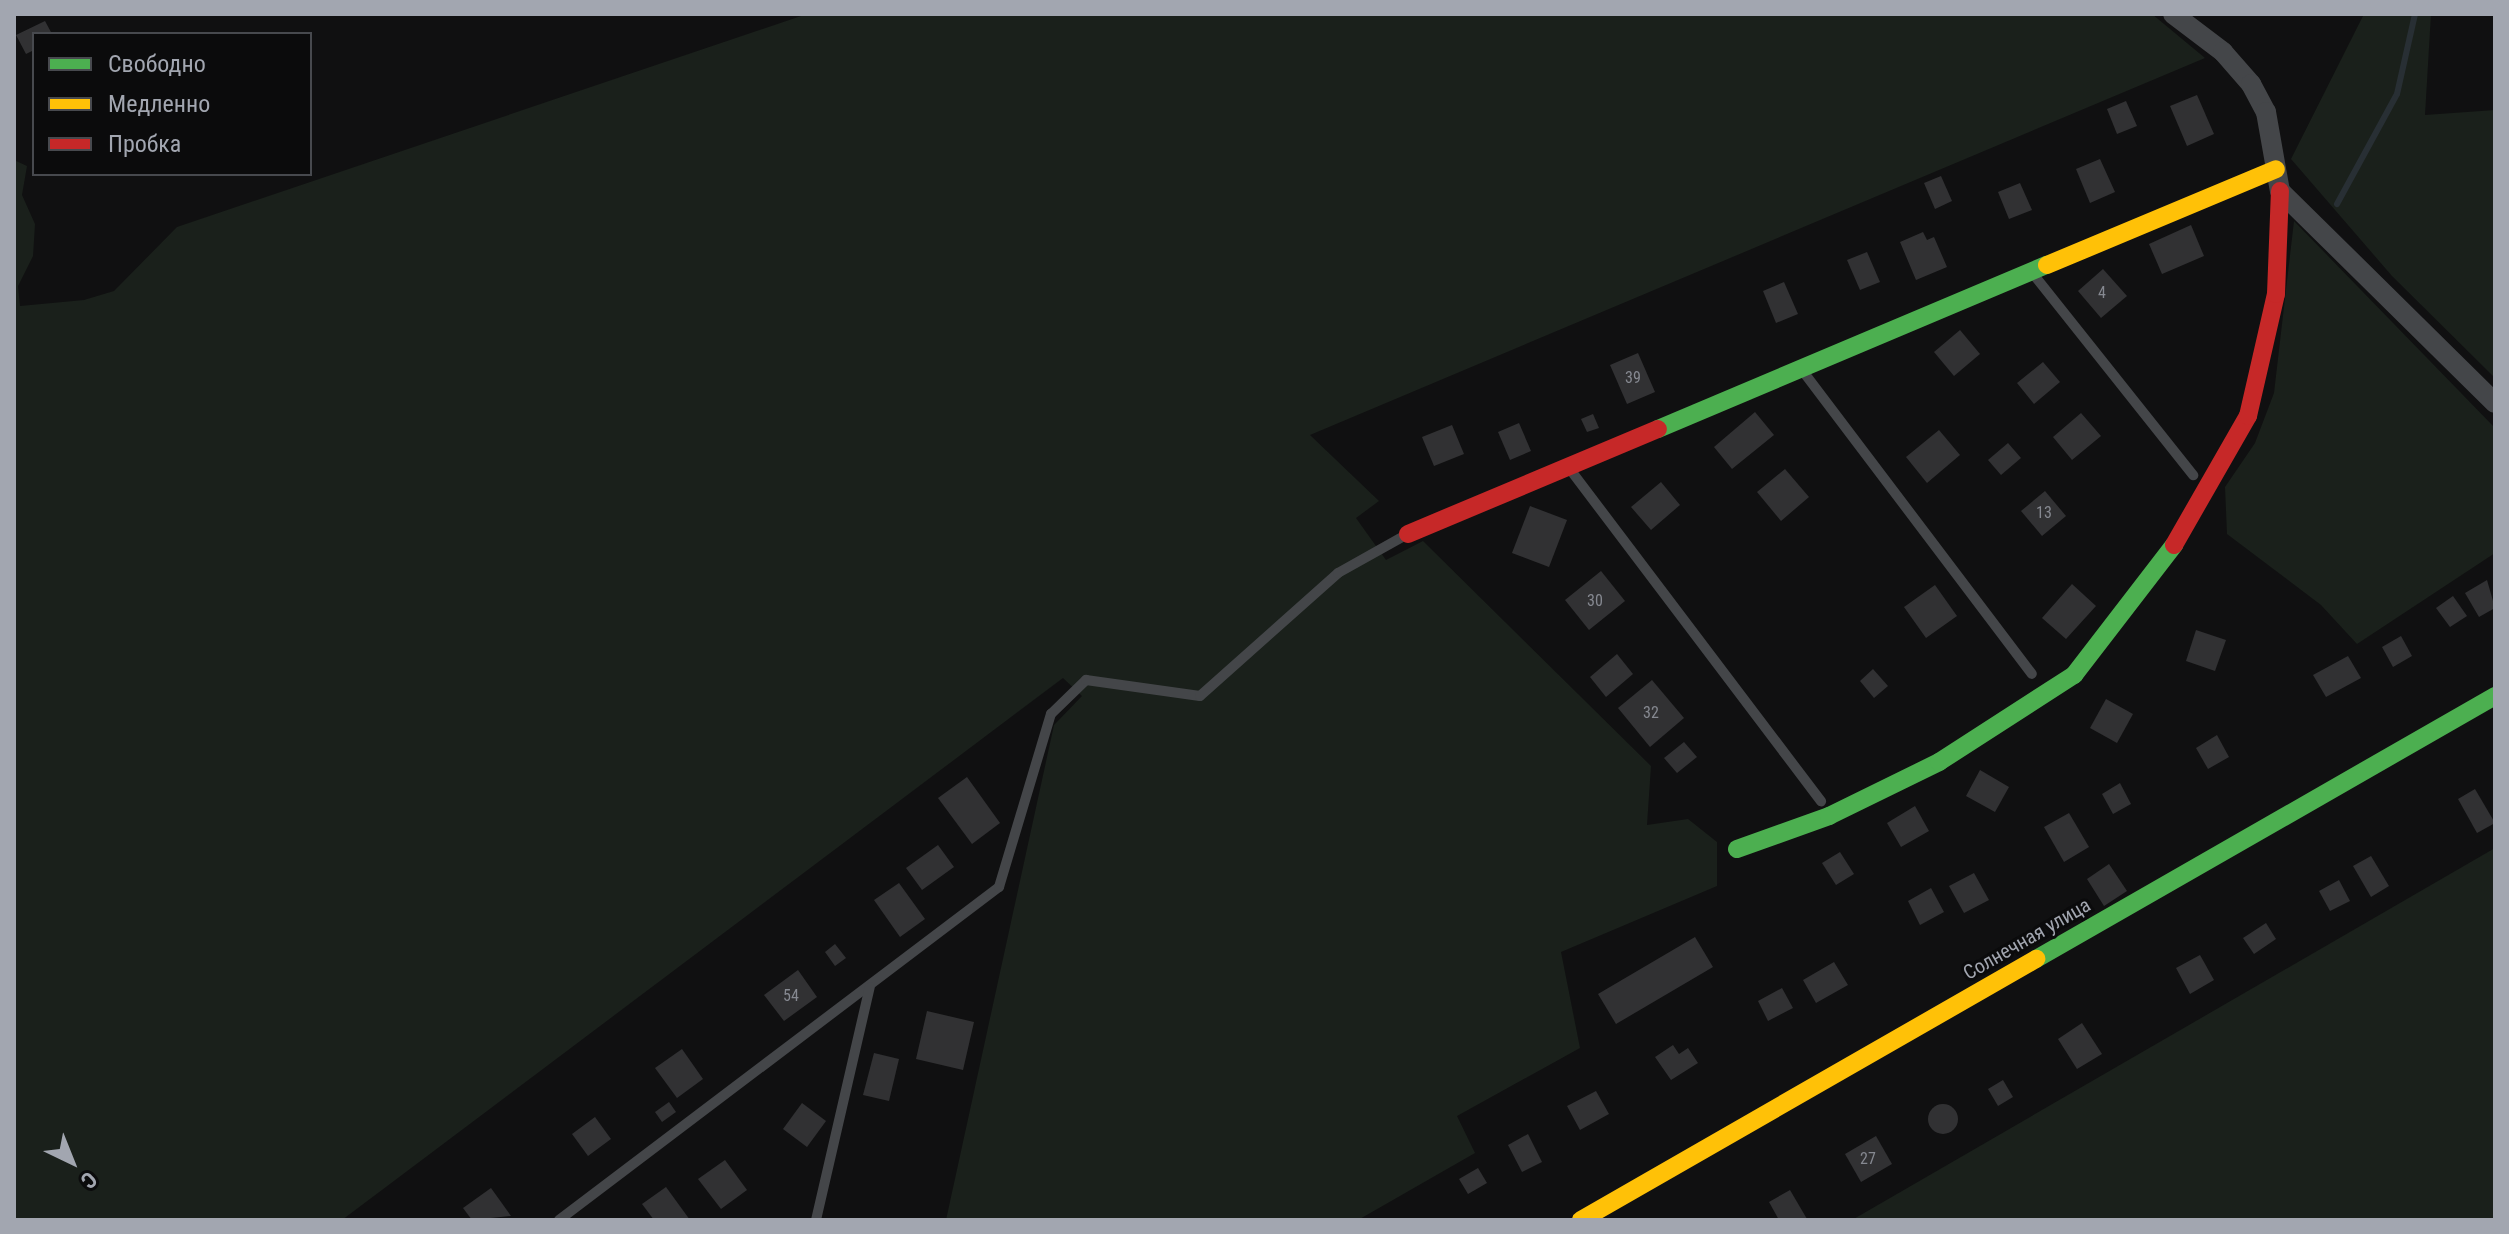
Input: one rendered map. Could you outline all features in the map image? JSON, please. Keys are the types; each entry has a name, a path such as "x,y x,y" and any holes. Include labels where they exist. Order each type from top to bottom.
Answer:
{"street":[{"path":"1737,849 1829,816 1939,762 2074,675 2198,514 2248,416 2276,294 2280,191 2266,112 2251,84 2173,14"},
{"path":"1408,534 2276,169"},
{"path":"2280,191 2495,403"},
{"name":"Солнечная улица","path":"1581,1220 2495,696"}],"lane":[{"path":"2031,270 2193,475"},
{"path":"1801,368 2032,674"},
{"path":"1568,467 1821,801"},
{"path":"559,1220 999,887 1051,714 1086,680 1200,696 1338,573 1408,534"},
{"path":"816,1220 870,987"}],"shaded area":[{"path":"807,14 2152,14 2205,58 1310,435 1379,501 1356,518 1386,560 1423,541 1651,766 1647,825 1688,819 1717,842 1717,886 1561,952 1580,1048 1457,1116 1475,1153 1358,1220 946,1220 1054,725 1082,696 1063,678 342,1220 14,1220 14,160 27,166 22,195 35,224 33,256 18,286 20,306 84,300 114,291 177,227"},
{"path":"2364,14 2431,14 2425,115 2495,110 2495,378 2392,276 2291,159"},
{"path":"2294,221 2495,428 2495,553 2357,644 2321,605 2227,534 2225,487 2255,443 2274,393"},
{"path":"2495,848 2495,1220 1852,1220"}],"building":[{"path":"45,21 51,32 32,32 32,51 26,54 16,35"},
{"path":"2197,95 2214,134 2187,146 2170,106"},
{"path":"2126,101 2137,126 2117,134 2107,109"},
{"path":"2100,159 2115,192 2090,203 2076,169"},
{"path":"1941,176 1952,201 1935,209 1924,183"},
{"path":"2020,183 2032,210 2009,219 1998,192"},
{"path":"2191,225 2204,256 2162,274 2149,244"},
{"path":"1923,232 1927,240 1934,237 1947,267 1916,280 1900,242"},
{"path":"1867,252 1880,282 1860,290 1847,260"},
{"path":"2103,269 2127,296 2101,318 2078,291"},
{"path":"1784,282 1798,314 1776,323 1763,291"},
{"path":"1960,330 1980,354 1954,376 1934,352"},
{"path":"1638,353 1655,392 1627,404 1610,365"},
{"path":"2043,362 2060,382 2034,404 2017,383"},
{"path":"1755,412 1774,435 1732,469 1714,447"},
{"path":"2081,413 2101,436 2072,460 2053,437"},
{"path":"1593,414 1599,428 1587,432 1581,419"},
{"path":"1519,423 1531,451 1510,460 1498,432"},
{"path":"1452,425 1464,454 1434,466 1422,437"},
{"path":"1939,430 1960,455 1927,483 1906,457"},
{"path":"2008,443 2021,458 2001,475 1988,460"},
{"path":"1785,469 1809,497 1781,521 1757,492"},
{"path":"1661,482 1680,505 1651,530 1631,507"},
{"path":"2045,491 2066,516 2042,536 2021,511"},
{"path":"1530,506 1567,520 1549,567 1512,553"},
{"path":"1601,571 1625,601 1589,630 1565,600"},
{"path":"2487,580 2495,608 2479,617 2465,593"},
{"path":"2072,584 2096,606 2066,639 2042,618"},
{"path":"1935,585 1957,616 1926,638 1904,607"},
{"path":"2453,596 2467,616 2450,627 2436,608"},
{"path":"2196,630 2226,640 2215,671 2186,661"},
{"path":"2401,636 2412,656 2393,667 2382,647"},
{"path":"1617,654 1633,674 1606,697 1590,677"},
{"path":"2348,656 2361,678 2326,697 2313,675"},
{"path":"1873,669 1888,686 1874,698 1860,681"},
{"path":"1652,680 1684,718 1650,747 1618,708"},
{"path":"2106,699 2133,714 2117,743 2090,728"},
{"path":"2217,735 2229,757 2208,769 2196,748"},
{"path":"1684,742 1697,757 1677,773 1664,758"},
{"path":"1980,770 2009,787 1995,812 1966,796"},
{"path":"967,777 1000,823 972,844 938,798"},
{"path":"2120,783 2131,804 2113,814 2102,794"},
{"path":"2475,789 2495,823 2477,833 2458,799"},
{"path":"1915,806 1929,831 1901,847 1887,823"},
{"path":"2069,813 2089,847 2064,862 2044,827"},
{"path":"938,845 954,867 922,890 906,868"},
{"path":"1840,852 1854,874 1836,885 1822,863"},
{"path":"2371,856 2389,886 2371,897 2353,866"},
{"path":"2109,864 2127,891 2104,906 2087,879"},
{"path":"1974,873 1989,900 1964,913 1949,886"},
{"path":"2339,880 2350,901 2330,911 2319,891"},
{"path":"899,883 925,919 900,937 874,900"},
{"path":"1931,888 1944,912 1920,925 1908,901"},
{"path":"2266,923 2276,939 2254,954 2243,938"},
{"path":"1695,937 1713,967 1616,1024 1598,994"},
{"path":"835,944 846,958 835,966 825,952"},
{"path":"2200,955 2214,980 2190,994 2176,968"},
{"path":"1834,962 1848,985 1816,1003 1803,980"},
{"path":"798,970 817,997 784,1021 764,995"},
{"path":"1782,988 1793,1008 1768,1021 1758,1001"},
{"path":"927,1011 974,1022 963,1070 916,1059"},
{"path":"2082,1023 2102,1054 2077,1069 2058,1039"},
{"path":"1673,1045 1679,1054 1688,1048 1698,1063 1671,1080 1655,1057"},
{"path":"682,1049 703,1079 677,1098 655,1068"},
{"path":"874,1053 899,1059 889,1101 863,1095"},
{"path":"2003,1080 2013,1097 1998,1106 1988,1089"},
{"path":"1596,1091 1609,1114 1580,1130 1567,1106"},
{"path":"669,1102 676,1112 662,1122 655,1112"},
{"path":"802,1103 826,1121 807,1147 783,1129"},
{"path":"1943,1104 1954,1108 1958,1119 1954,1130 1943,1134 1932,1130 1928,1119 1932,1108"},
{"path":"595,1117 611,1139 588,1156 572,1134"},
{"path":"1528,1134 1542,1162 1522,1172 1508,1145"},
{"path":"1876,1136 1892,1164 1861,1182 1845,1154"},
{"path":"725,1160 747,1190 721,1209 698,1179"},
{"path":"1478,1168 1487,1183 1468,1194 1459,1179"},
{"path":"666,1187 690,1220 654,1220 642,1204"},
{"path":"491,1188 511,1216 472,1220 463,1208"},
{"path":"1790,1190 1807,1219 1779,1220 1769,1202"}],"waterway":[{"path":"2337,204 2397,94 2415,14"}],"traffic: fast":[{"path":"1658,429 2047,265"},
{"path":"1737,849 1829,816 1939,762 2074,675 2174,545"},
{"path":"2036,959 2495,696"}],"traffic: slow":[{"path":"2047,265 2276,169"},
{"path":"1581,1220 2036,959"}],"traffic: jam":[{"path":"2174,545 2248,416 2276,294 2280,191"},
{"path":"1408,534 1658,429"}]}
